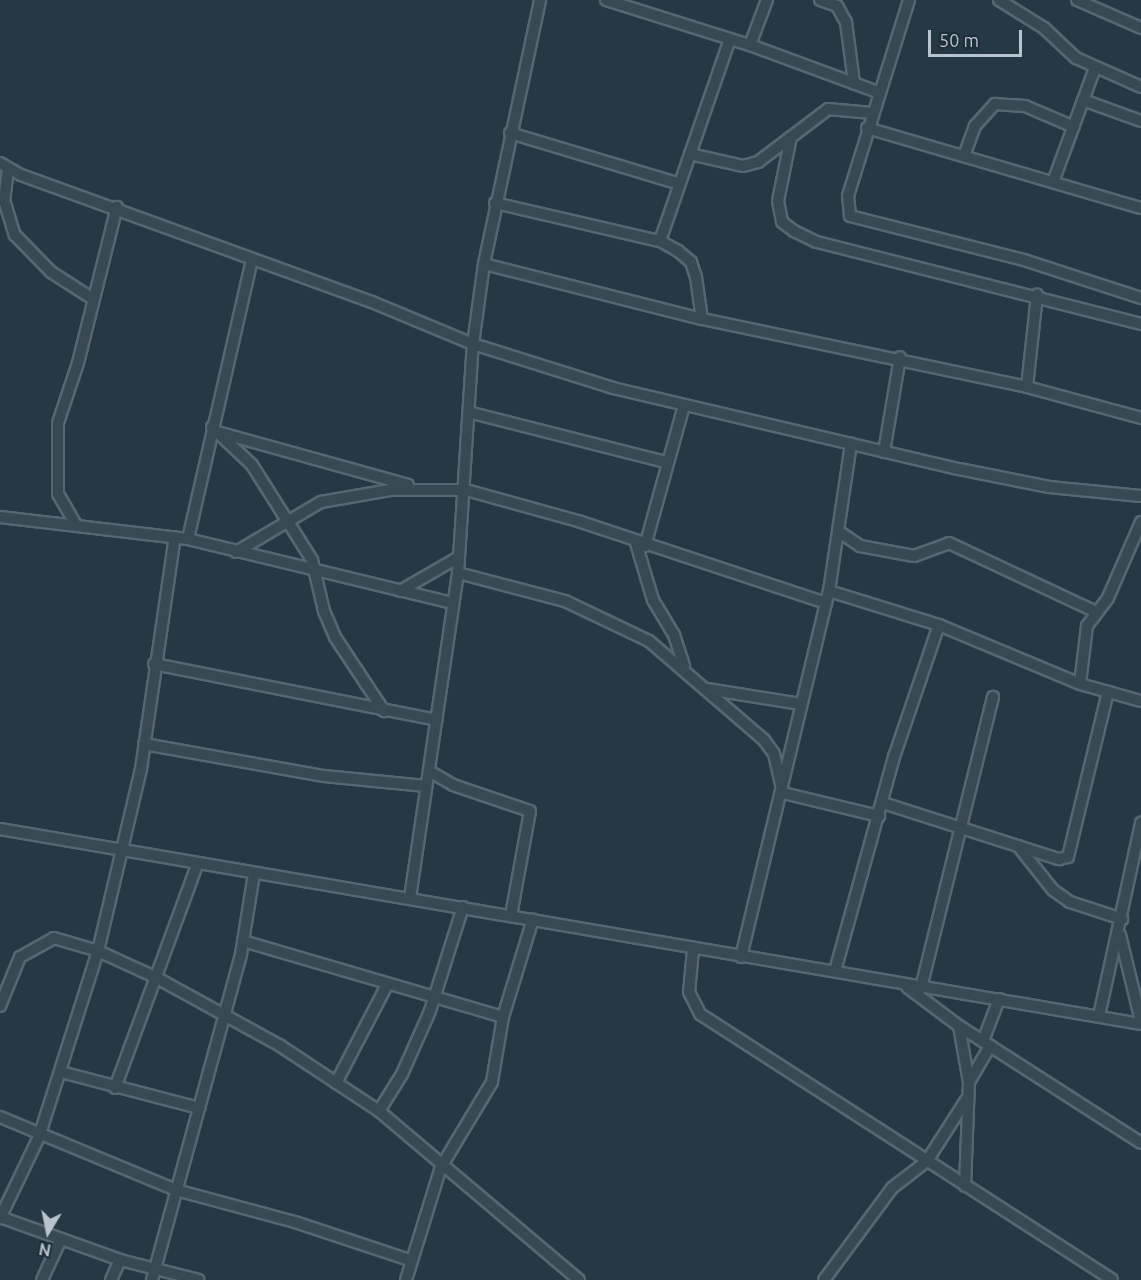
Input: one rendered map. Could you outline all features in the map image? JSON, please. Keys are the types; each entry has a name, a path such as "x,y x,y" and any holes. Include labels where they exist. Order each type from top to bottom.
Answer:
{"street":[{"path":"410,898 458,573 472,413 473,344 484,264 495,203 540,0"},
{"path":"606,0 750,45 878,92"},
{"path":"750,45 767,0"},
{"path":"820,0 837,6 846,22 854,83"},
{"path":"909,0 878,92 848,196 850,216 1024,260 1141,298"},
{"path":"999,0 1044,28 1076,58 1141,87"},
{"path":"1077,0 1141,28"},
{"path":"660,242 730,39"},
{"path":"1053,182 1095,68"},
{"path":"1083,100 1141,121"},
{"path":"964,156 975,126 995,104 1025,106 1074,127"},
{"path":"690,154 743,166 758,162 828,109 872,113"},
{"path":"867,128 1141,208"},
{"path":"510,134 680,184"},
{"path":"791,136 778,201 782,222 794,231 817,242 1037,295 1141,324"},
{"path":"93,299 51,272 15,235 4,200 4,166 252,260 372,302 473,344 684,405 884,452 1049,487 1141,496"},
{"path":"495,203 660,242 691,262 702,319"},
{"path":"76,525 58,494 56,440 117,207"},
{"path":"188,539 217,430 252,260"},
{"path":"484,264 702,319 900,357 1027,387 1141,418"},
{"path":"1027,387 1037,295"},
{"path":"884,452 900,357"},
{"path":"684,405 640,544 653,600 674,635 684,667"},
{"path":"472,413 665,462"},
{"path":"217,430 417,488"},
{"path":"217,430 263,480 285,523 318,573 324,611 335,637 384,711"},
{"path":"741,957 783,793 801,704 829,591 850,444"},
{"path":"236,552 328,501 417,488 466,490 581,522 640,544 826,603"},
{"path":"0,517 188,539 318,573 453,603"},
{"path":"1080,684 1087,626 1108,598 1141,522"},
{"path":"838,531 860,546 914,556 949,543 1096,612"},
{"path":"176,537 154,664 144,744 98,951 39,1137 0,1218 120,1260 154,1275 199,1280"},
{"path":"398,591 459,557"},
{"path":"458,573 524,588 609,619 684,667 764,740 774,754 783,793"},
{"path":"829,591 939,625 1080,684 1141,701"},
{"path":"835,971 879,816 939,625"},
{"path":"154,664 436,720"},
{"path":"706,689 801,704"},
{"path":"883,803 1017,845 1068,857 1108,692"},
{"path":"921,988 993,697"},
{"path":"144,744 324,776 426,786"},
{"path":"429,771 453,785 530,812 511,916"},
{"path":"783,793 879,816"},
{"path":"1099,1016 1120,934 1141,823"},
{"path":"0,829 120,848 197,865 533,919 693,950 1141,1022 1120,934"},
{"path":"1017,845 1053,890 1071,902 1122,919"},
{"path":"115,1088 197,865"},
{"path":"154,1275 225,1016 243,941 254,874"},
{"path":"379,1111 402,1074 434,1000 463,907"},
{"path":"406,1280 441,1167 492,1082 503,1017 533,919"},
{"path":"0,1006 11,970 20,957 41,942 54,938 98,951 157,978 225,1016 379,1111 441,1167 579,1280"},
{"path":"243,941 434,1000 503,1017"},
{"path":"693,950 688,993 700,1014 1112,1280"},
{"path":"336,1083 387,985"},
{"path":"904,985 959,1026 1141,1143"},
{"path":"965,1186 966,1100 969,1082 987,1043 999,999"},
{"path":"959,1026 969,1082"},
{"path":"61,1072 115,1088 199,1108"},
{"path":"824,1280 892,1188 927,1161 966,1100"},
{"path":"0,1117 39,1137 176,1190 296,1222 412,1261"},
{"path":"42,1280 62,1239"},
{"path":"111,1280 120,1260"}]}
